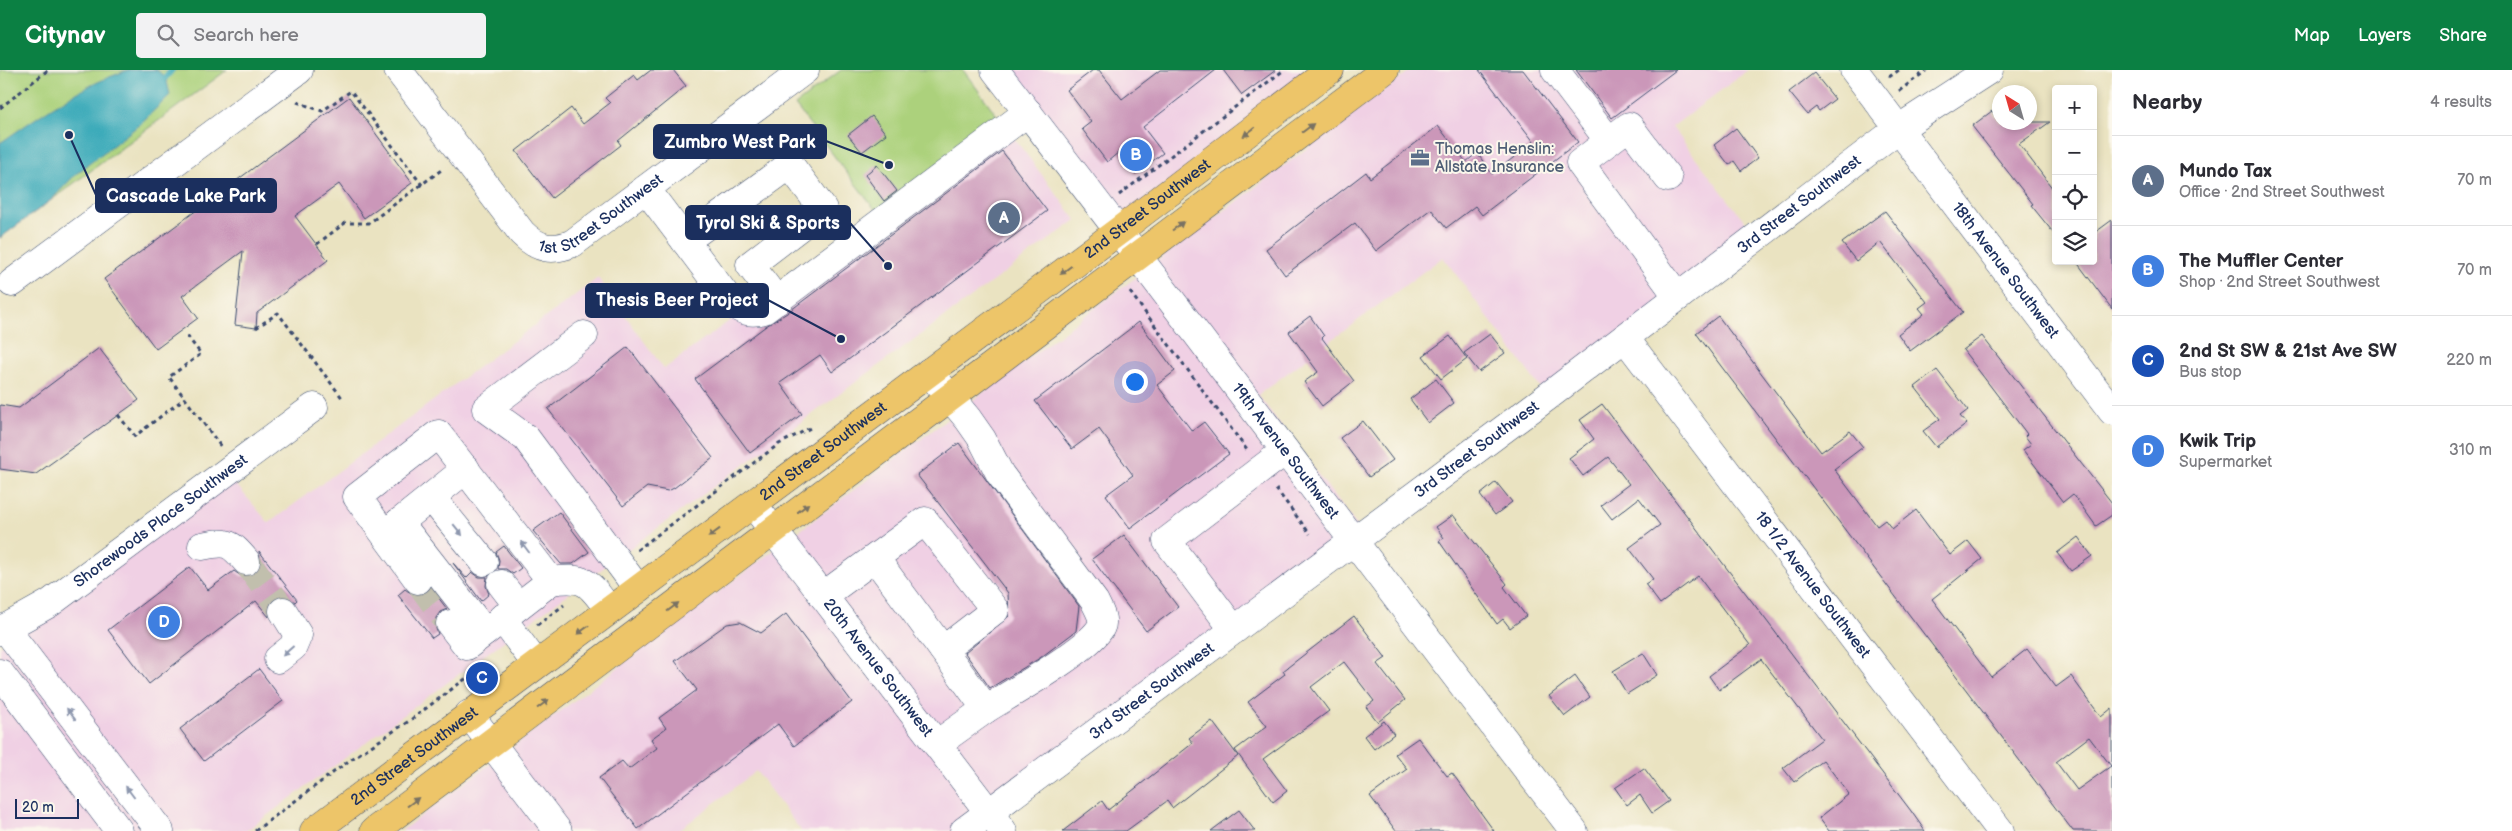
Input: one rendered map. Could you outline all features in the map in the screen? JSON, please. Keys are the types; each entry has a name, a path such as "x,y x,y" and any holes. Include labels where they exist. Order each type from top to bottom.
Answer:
{"main road":[{"name":"2nd Street Southwest","path":"314,831 1120,230 1330,70"},
{"name":"2nd Street Southwest","path":"374,831 1385,70"}],"street":[{"path":"12,283 299,70"},
{"name":"1st Street Southwest","path":"398,70 522,233 544,248 554,250 573,243 806,70"},
{"name":"19th Avenue Southwest","path":"995,70 1120,230 1353,542 1574,831"},
{"path":"1555,70 1609,141"},
{"name":"18th Avenue Southwest","path":"1854,70 2112,411"},
{"name":"3rd Street Southwest","path":"964,831 996,822 1234,630 1625,338 1898,130 1989,70"},
{"path":"646,189 719,287 737,308 755,313 764,310 1028,112"},
{"path":"1668,178 1629,126 1580,163 1678,297"},
{"path":"685,242 790,165 823,209 719,287"},
{"path":"750,265 777,300"},
{"path":"584,335 486,409 526,438 638,589"},
{"name":"18 1/2 Avenue Southwest","path":"1625,338 2000,831"},
{"path":"929,372 950,396 982,439 1000,474 1095,602 1102,618 1102,626 1092,637 1053,667 986,709 937,744"},
{"name":"Shorewoods Place Southwest","path":"160,831 2,629 50,603 314,407"},
{"path":"536,664 518,640 493,625 357,497 438,434 551,581"},
{"path":"1234,630 1167,540 1285,451"},
{"path":"392,528 466,469"},
{"path":"431,497 484,562"},
{"name":"20th Avenue Southwest","path":"753,504 996,822"},
{"path":"823,596 925,521 995,610 943,650"},
{"path":"392,528 413,574"},
{"path":"202,546 221,542 228,543 246,561"},
{"path":"875,558 986,709"},
{"path":"450,624 493,625 551,581 573,578 590,586 609,610"},
{"path":"493,625 501,584"},
{"path":"278,659 293,647 298,635 283,611"},
{"path":"0,673 119,831"},
{"path":"469,714 558,831"},
{"path":"75,772 100,753"}],"path":[{"path":"0,108 48,70"},
{"path":"1103,209 1123,191 1284,70"},
{"path":"1880,104 1927,70"},
{"path":"270,92 322,111 351,91 422,185 369,223 345,223 317,244"},
{"path":"1115,273 1310,534"},
{"path":"256,328 278,313 343,399"},
{"path":"118,415 135,436 185,398 169,377 201,354 187,336"},
{"path":"620,563 779,444 819,424"},
{"path":"518,640 590,586"},
{"path":"255,831 350,760 409,721 487,663"}],"shaded area":[{"path":"1007,70 1315,70 1121,219"},
{"path":"1411,70 1748,70 1672,127 1757,237 1547,397 1443,257 1258,395 1363,534 964,831 801,831 756,771 678,831 401,831"},
{"path":"999,118 1076,220 246,831 0,831 0,646 50,615 232,480 269,523 598,278 664,369 877,212"}],"green space":[{"path":"0,70 227,70 0,238"},
{"path":"841,70 963,70 999,118 877,212 795,105"}],"water":[{"path":"129,70 156,70 166,77 170,95 139,125 76,174 51,200 0,238 0,143 78,92 111,76"}],"building":[{"path":"651,70 673,70 686,86 618,141 621,145 552,198 516,151 571,108 583,124 610,103 605,98 634,75 638,80"},
{"path":"1093,70 1099,70 1122,99 1160,70 1216,70 1143,127 1163,153 1135,174 1119,152 1107,162 1082,129 1091,122 1067,90"},
{"path":"1223,70 1276,70 1242,95"},
{"path":"1479,70 1523,70 1578,142 1482,215 1475,206 1446,228 1431,209 1376,251 1355,223 1285,275 1266,249 1366,172 1370,178 1438,126 1466,162 1477,153 1492,174 1534,142"},
{"path":"1576,70 1676,70 1612,118"},
{"path":"1814,73 1835,99 1819,111 1816,107 1807,114 1789,92"},
{"path":"349,97 412,183 364,218 339,184 295,216 328,260 257,313 256,328 235,325 243,251 182,296 198,318 156,349 104,279"},
{"path":"1992,111 1992,130 2037,130 2037,122 2050,122 2019,144 2052,188 2052,231 2031,205 2033,204 1972,126"},
{"path":"872,116 886,134 862,152 848,135"},
{"path":"1736,128 1758,158 1741,171 1734,161 1729,165 1714,145"},
{"path":"1002,151 1047,211 832,372 820,355 780,383 802,414 750,453 695,379 766,326 787,313"},
{"path":"877,165 897,191 884,201 865,175"},
{"path":"1885,211 1963,312 1910,351 1898,334 1924,314 1919,308 1927,302 1880,242 1856,261 1842,243"},
{"path":"2112,220 2112,309 2079,265 2097,265 2097,231"},
{"path":"1310,316 1324,336 1322,338 1354,381 1322,406 1304,382 1318,372 1289,332"},
{"path":"1718,316 1821,452 1850,431 1863,447 1834,469 1877,526 1885,520 1892,529 1916,510 1950,555 1968,541 1982,559 1932,599 1991,677 2027,649 2056,687 2071,676 2101,717 2112,708 2112,831 2073,831 1696,333","holes":["2089,737 2111,766 2077,790 2056,762"]},
{"path":"1139,322 1175,371 1157,385 1192,431 1204,422 1229,454 1130,528 1106,495 1133,475 1099,429 1072,449 1035,401"},
{"path":"1490,334 1505,353 1479,372 1464,353"},
{"path":"1450,336 1467,359 1441,379 1423,356"},
{"path":"1982,336 2112,503 2112,515 2096,526 2073,494 2063,502 2023,450 2031,444 2025,436 2027,434 1963,350"},
{"path":"628,347 713,458 674,488 668,491 647,487 623,506 548,409"},
{"path":"99,348 139,400 36,474 0,469 0,405 19,408"},
{"path":"1937,370 1968,410 1960,416 1967,424 1936,447 1923,431 1940,419 1915,387"},
{"path":"1436,379 1454,403 1428,423 1410,399"},
{"path":"1602,404 1925,831 1829,831 1819,818 1849,794 1823,760 1794,782 1783,768 1822,739 1761,659 1719,690 1709,676 1750,645 1698,576 1660,604 1645,584 1653,579 1629,548 1660,525 1639,498 1612,519 1601,505 1629,484 1608,457 1583,476 1569,458 1594,439 1580,420"},
{"path":"1363,421 1393,460 1369,477 1340,438"},
{"path":"959,443 1079,606 1076,631 1040,658 990,688 965,653 1009,616 1008,593 917,475"},
{"path":"1496,482 1512,502 1495,515 1480,495"},
{"path":"559,512 589,552 573,564 561,564 533,531"},
{"path":"1453,515 1507,584 1504,587 1526,616 1510,628 1503,619 1497,624 1439,541 1444,538 1436,527"},
{"path":"1124,535 1178,607 1146,631 1092,559"},
{"path":"2078,537 2092,556 2071,571 2057,553"},
{"path":"504,546 521,568 513,574 506,569 498,569 499,560 496,552"},
{"path":"259,551 297,600 295,602 283,595 275,598 269,604 269,617 256,601 149,684 108,630 190,567 208,590 234,571 241,576 256,573 261,566"},
{"path":"453,563 466,578 472,572 479,577 487,577 486,586 489,594 481,601"},
{"path":"431,588 447,609 440,612 436,618 435,626 438,634 432,638 398,595 405,589 412,594 420,595"},
{"path":"786,614 852,702 794,746 778,724 638,829 599,778 622,761 629,769 657,748 651,739 666,728 659,718 697,690 675,661 727,624 740,622 761,633"},
{"path":"1354,616 1386,658 1377,664 1405,700 1378,722 1366,707 1374,701 1344,662 1311,687 1329,711 1263,759 1287,791 1273,802 1235,750 1267,726 1248,702 1285,674 1283,671"},
{"path":"1643,653 1657,675 1627,694 1613,671"},
{"path":"259,669 283,701 204,761 180,729"},
{"path":"1575,676 1590,697 1565,716 1549,696"},
{"path":"1212,721 1238,756 1172,808 1167,801 1126,831 1063,831 1102,801 1108,810 1193,743 1189,738"},
{"path":"1384,721 1394,734 1374,749 1364,736"},
{"path":"1418,738 1447,776 1452,773 1494,831 1396,831 1370,796 1407,769 1395,754"},
{"path":"1644,768 1669,801 1652,813 1640,795 1627,805 1615,788"},
{"path":"1239,810 1255,831 1211,831"}],"waterway":[{"path":"166,77 172,70"}],"tunnel":[{"path":"246,561 283,611"},
{"path":"418,580 450,624"}],"place":[{"name":"Cascade Lake Park","path":"69,135"},
{"name":"The Muffler Center","path":"1136,155"},
{"name":"Thomas Henslin: Allstate Insurance","path":"1420,158"},
{"name":"Zumbro West Park","path":"889,165"},
{"name":"Mundo Tax","path":"1004,218"},
{"name":"Tyrol Ski & Sports","path":"888,266"},
{"name":"Thesis Beer Project","path":"841,339"},
{"name":"Kwik Trip","path":"164,622"},
{"name":"2nd St SW & 21st Ave SW","path":"482,678"}]}
